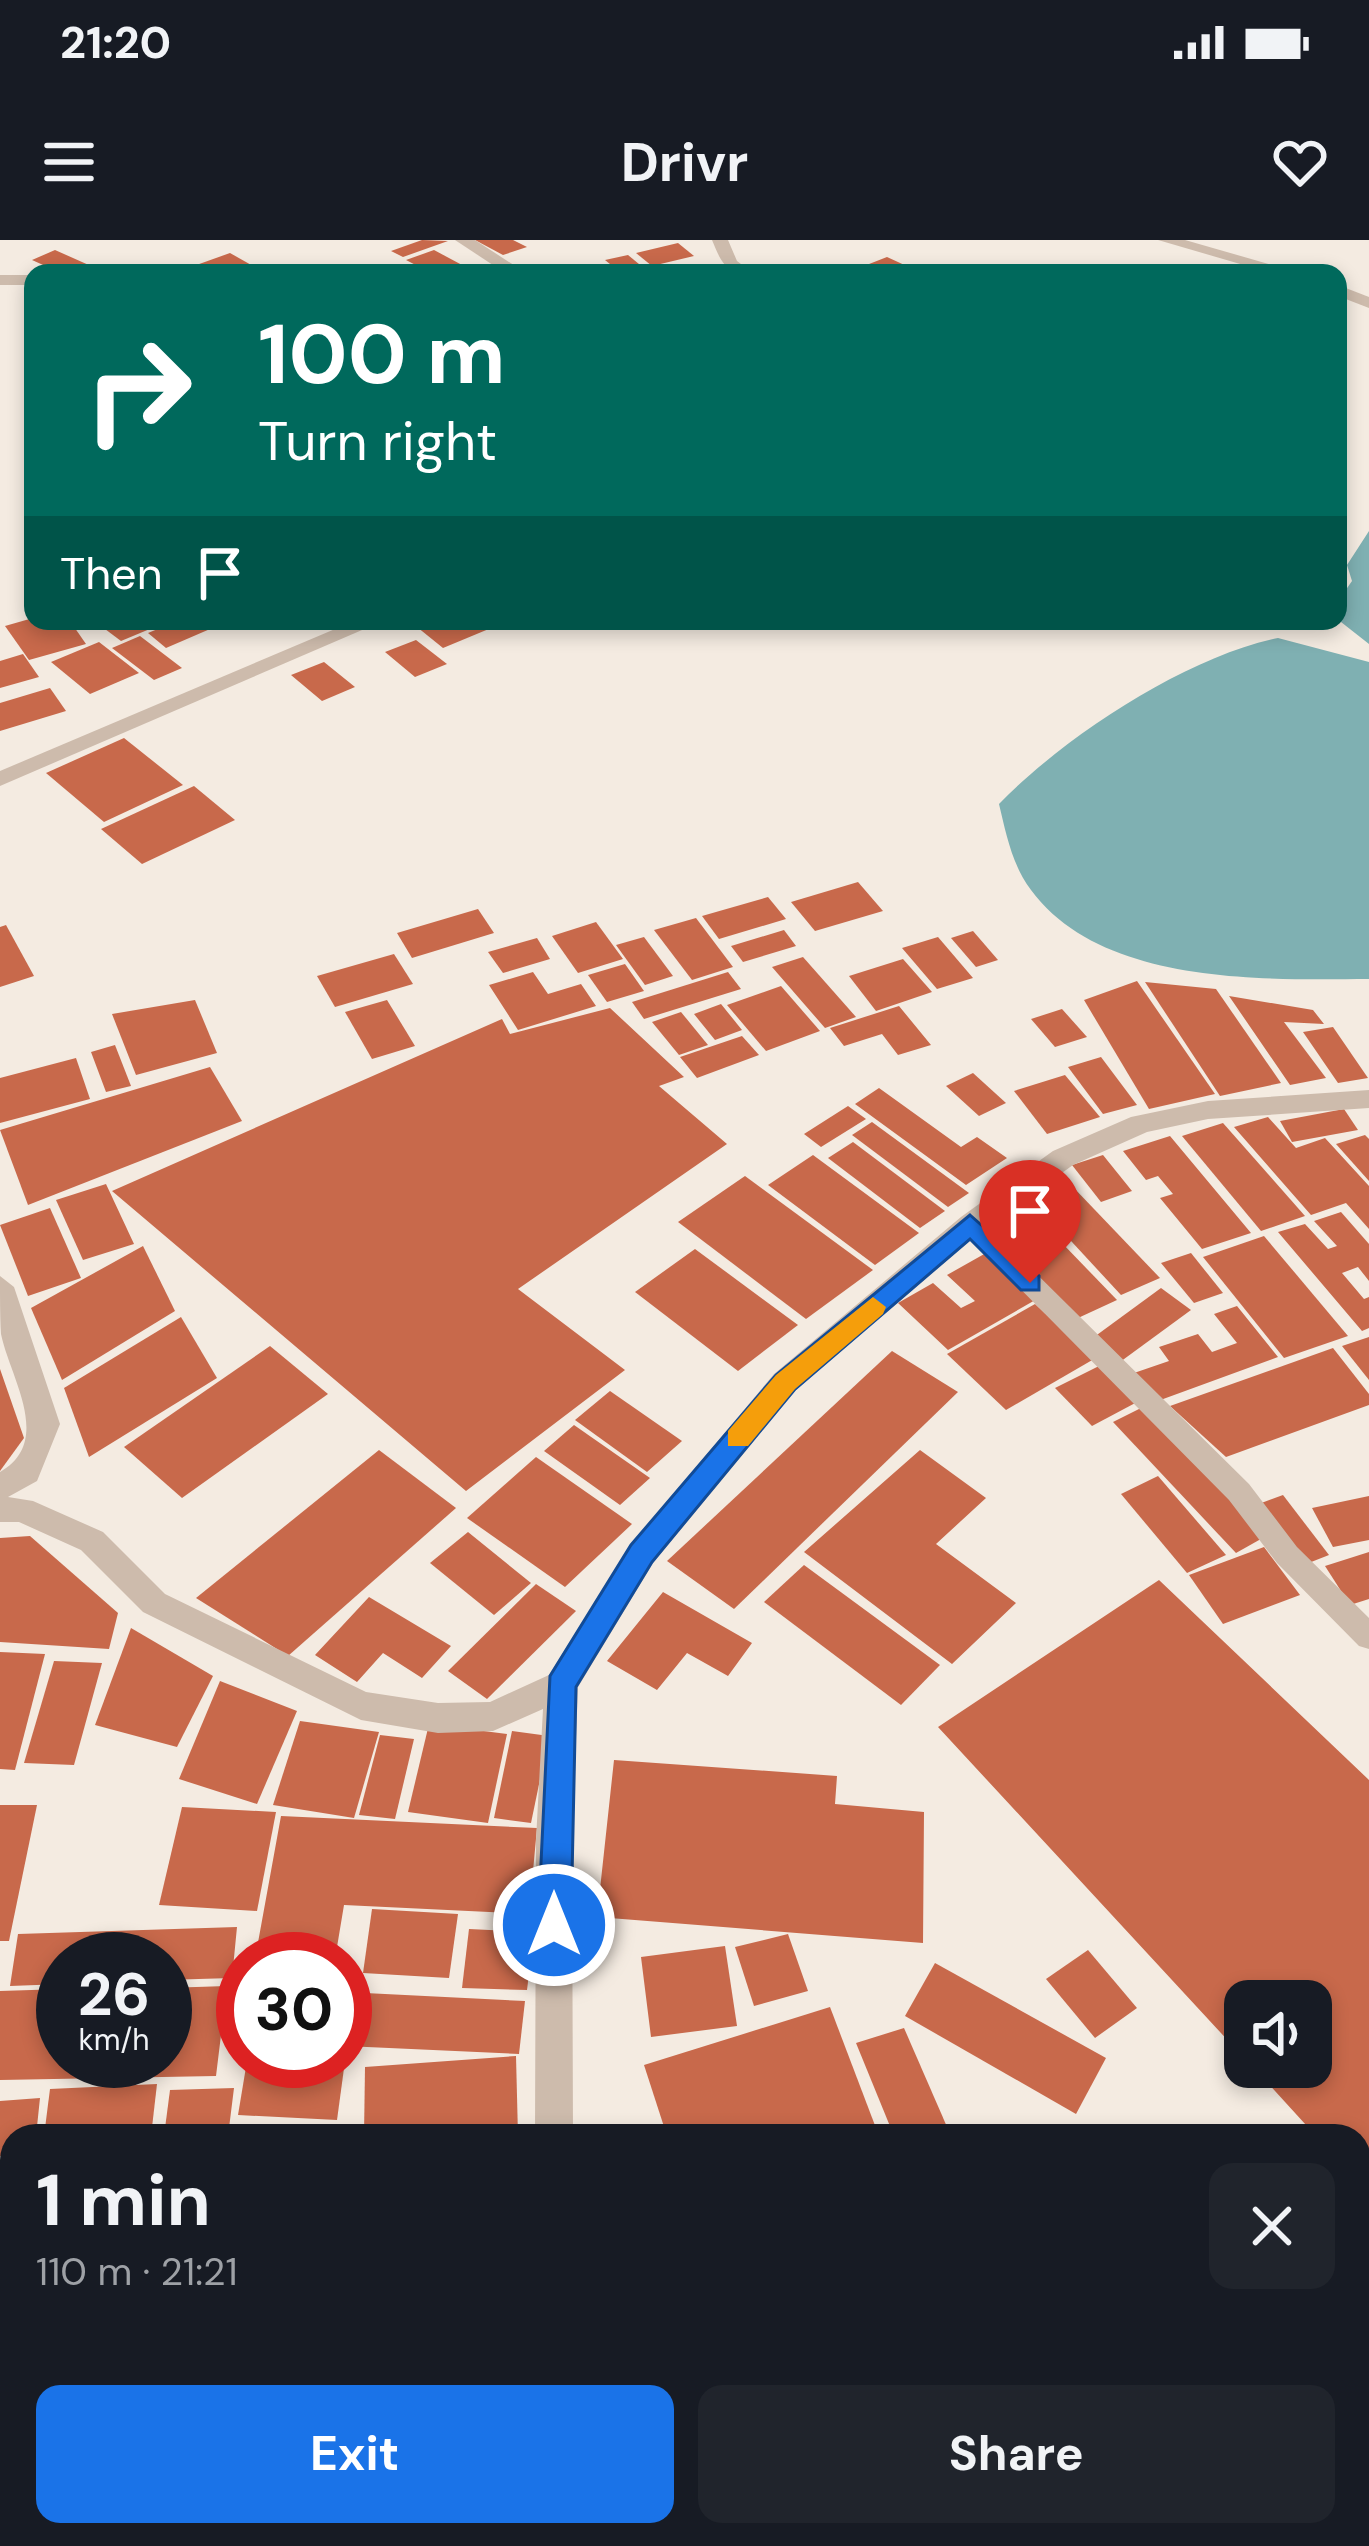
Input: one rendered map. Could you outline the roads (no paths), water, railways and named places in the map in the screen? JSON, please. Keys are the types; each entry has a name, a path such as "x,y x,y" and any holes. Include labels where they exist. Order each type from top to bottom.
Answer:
{"street":[{"path":"463,240 502,264"},
{"path":"1166,240 1258,264"},
{"path":"0,779 351,630"},
{"path":"554,2124 554,1840 561,1685 642,1554 785,1382 970,1224 1063,1158 1141,1124 1208,1111 1369,1099"},
{"path":"0,1287 45,1424 26,1472 0,1487"},
{"path":"0,1509 22,1510 92,1541 154,1603 361,1706 438,1718 493,1716 561,1685"}],"lane":[{"path":"970,1224 1240,1492 1287,1555 1369,1637"}],"water":[{"path":"1369,531 1369,644 1347,627 1347,588 1352,581 1347,565"},
{"path":"1278,638 1369,662 1369,979 1281,979 1186,971 1098,944 1061,921 1019,870 999,804 1058,752 1129,703 1205,662"}]}
